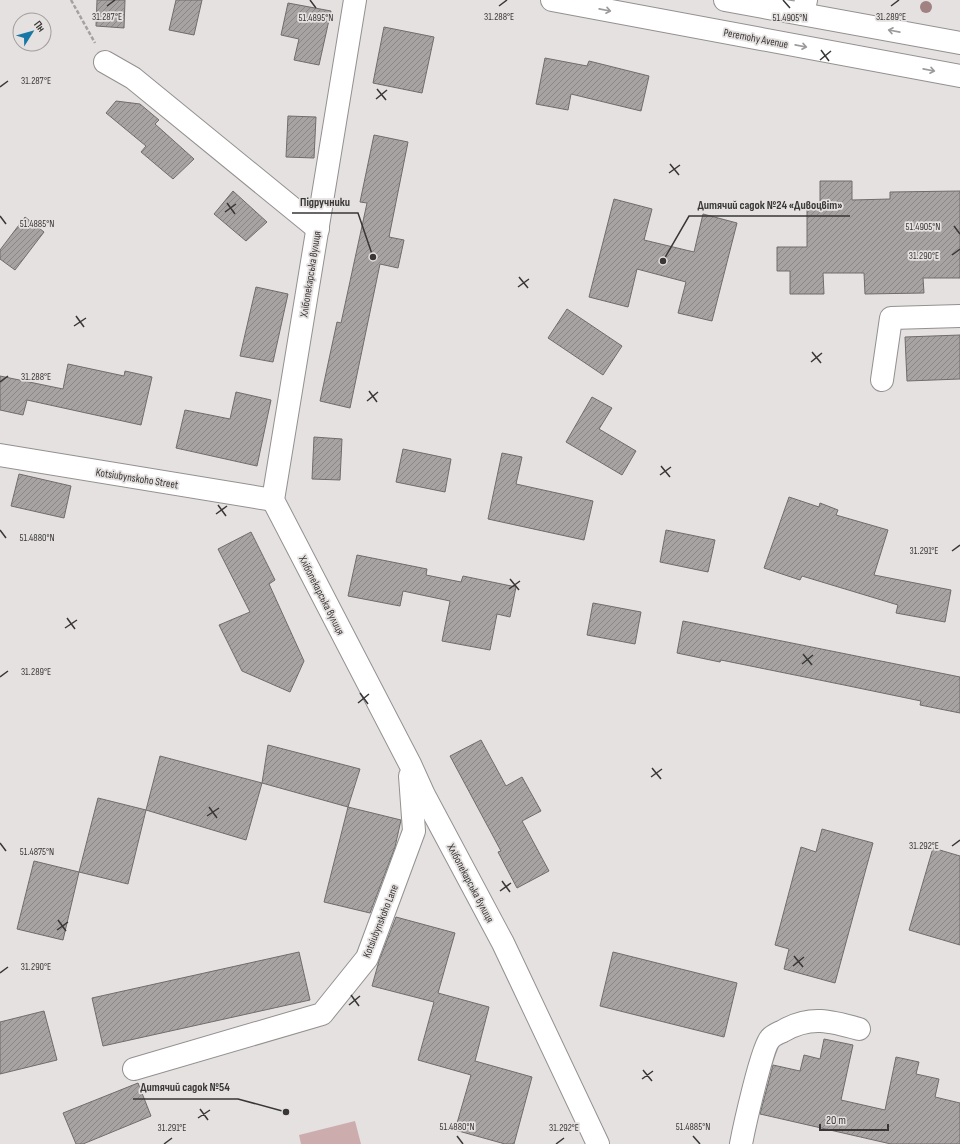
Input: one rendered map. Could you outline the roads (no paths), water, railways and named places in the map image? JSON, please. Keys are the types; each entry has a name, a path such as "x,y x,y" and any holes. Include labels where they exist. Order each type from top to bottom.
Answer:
{"street":[{"name":"Хлібопекарська вулиця","path":"355,0 273,500 410,764 424,795 504,943 598,1144"},
{"name":"Peremohy Avenue","path":"552,0 960,76"},
{"path":"726,0 804,7 960,43"},
{"path":"105,62 133,78 318,229"},
{"path":"882,380 891,318 960,316"},
{"name":"Kotsiubynskoho Street","path":"0,455 273,500"},
{"name":"Kotsiubynskoho Lane","path":"134,1069 322,1014 367,958 414,831 410,764"},
{"path":"741,1144 762,1057 770,1039 789,1027 807,1021 828,1020 859,1029"}],"place":[{"name":"Підручники","path":"373,257"},
{"name":"Дитячий садок №24 «Дивоцвіт»","path":"663,261"},
{"name":"Дитячий садок №54","path":"286,1112"}]}
